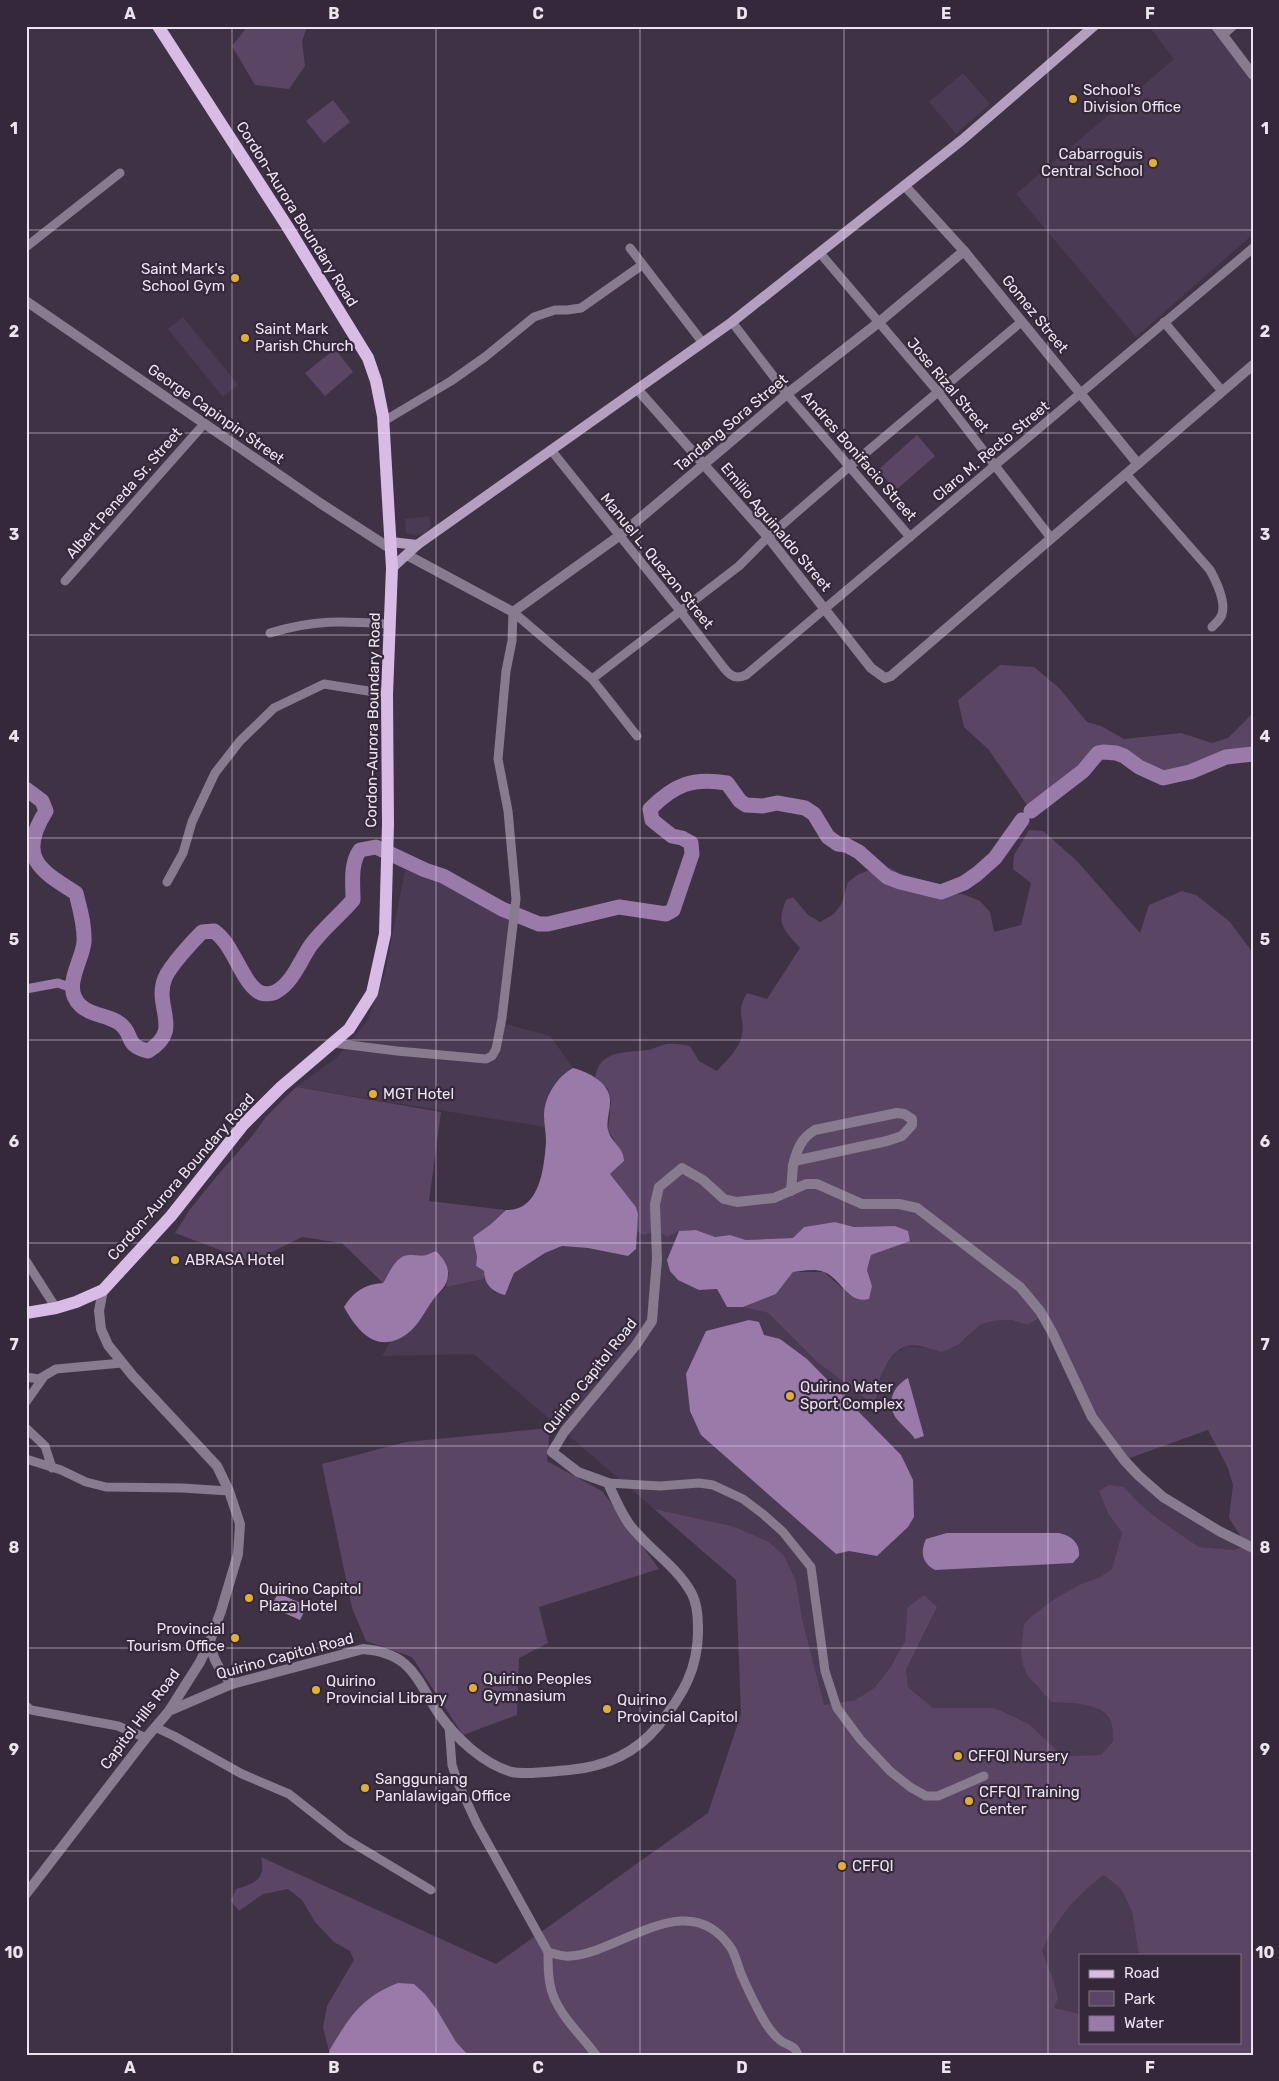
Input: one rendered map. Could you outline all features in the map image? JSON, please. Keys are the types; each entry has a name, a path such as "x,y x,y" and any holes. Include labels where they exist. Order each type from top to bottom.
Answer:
{"main road":[{"name":"Cordon-Aurora Boundary Road","path":"26,1313 56,1308 76,1302 103,1290 171,1216 243,1125 281,1087 350,1029 372,992 385,934 388,824 387,694 392,568 384,421 376,381 368,358 278,212 158,26"},
{"path":"392,568 417,545 732,322 962,140 1094,26"},
{"path":"391,545 417,545"}],"street":[{"path":"1233,26 1219,30 1253,75"},
{"path":"26,247 120,173"},
{"name":"Gomez Street","path":"905,186 964,251 1138,464"},
{"path":"630,248 704,343"},
{"name":"Claro M. Recto Street","path":"746,674 1252,249"},
{"name":"Tandang Sora Street","path":"513,612 619,536 787,394 878,323 964,251"},
{"name":"Jose Rizal Street","path":"820,252 996,464 1051,538"},
{"path":"384,421 451,381 485,357 534,316 555,310 581,308 642,265"},
{"name":"George Capinpin Street","path":"26,301 204,424 391,545"},
{"name":"Andres Bonifacio Street","path":"732,322 787,394 910,537"},
{"path":"592,678 739,566 768,537 850,466 1021,322"},
{"path":"1164,322 1222,391"},
{"path":"1051,538 1253,365"},
{"name":"Emilio Aguinaldo Street","path":"638,390 768,537 871,668 885,678 891,676 1051,538"},
{"name":"Albert Peneda Sr. Street","path":"65,581 204,424"},
{"name":"Manuel L. Quezon Street","path":"551,450 728,673 736,678 746,674"},
{"path":"1126,474 1215,578 1223,608 1222,615 1212,627"},
{"path":"407,554 513,612 592,678 637,736"},
{"path":"333,1043 397,1051 490,1057 496,1049 502,1018 516,899 508,811 498,759 506,671 512,641 513,612"},
{"path":"270,633 298,624 323,621 389,624"},
{"path":"167,882 183,853 192,822 215,773 240,740 274,708 324,684 387,694"},
{"path":"791,1191 794,1161 802,1140 806,1135 815,1130 898,1113 912,1118 912,1125 908,1131 894,1138 794,1161"},
{"name":"Quirino Capitol Road","path":"169,1711 232,1684 354,1651 371,1650 399,1659 417,1675 439,1713 449,1726 479,1755 501,1768 514,1772 578,1769 609,1762 630,1753 651,1735 677,1703 696,1660 698,1616 693,1595 664,1559 629,1523 608,1483 578,1472 552,1452 564,1432 636,1345 652,1321 656,1259 655,1204 659,1187 682,1168 703,1180 724,1199 737,1202 774,1198 806,1184 818,1184 862,1204 899,1204 917,1208 1020,1287 1040,1311 1052,1332 1092,1417 1124,1460 1163,1497 1219,1531 1253,1548"},
{"path":"26,1261 56,1308"},
{"name":"Capitol Hills Road","path":"26,1894 169,1711 200,1662 210,1641 233,1575 238,1554 240,1524 229,1491 217,1466 122,1363 108,1345 102,1329 99,1312 103,1290"},
{"path":"26,1376 35,1380 56,1369 122,1363"},
{"path":"26,1402 43,1377"},
{"path":"26,1428 45,1446 52,1468"},
{"path":"26,1459 86,1482 106,1487 229,1491"},
{"path":"608,1483 660,1486 699,1483 713,1485 743,1499 763,1514 783,1532 811,1567 825,1671 837,1708 860,1738 890,1771 910,1787 926,1796 938,1796 984,1776"},
{"path":"210,1641 212,1655 232,1684"},
{"path":"28,1711 118,1726 146,1738"},
{"path":"449,1726 452,1765 458,1783 477,1824 548,1952 552,1994 596,2055"},
{"path":"155,1727 242,1774 289,1794 346,1839 431,1890"},
{"path":"548,1952 569,1957 589,1953 651,1927 678,1922 692,1922 706,1926 721,1936 732,1949 743,1978 772,2033 782,2041 792,2045 798,2055"}],"shaded area":[{"path":"1149,26 1212,26 1253,80 1253,234 1136,337 1016,194 1174,59"},
{"path":"963,73 990,104 956,134 929,102"},
{"path":"183,317 238,385 223,397 168,329"},
{"path":"429,516 431,526 425,533 414,535 406,533 405,519"},
{"path":"405,870 443,876 502,909 514,923 501,1023 550,1036 573,1068 558,1080 550,1091 544,1114 545,1127 296,1087 336,1058 368,1020 385,973"},
{"path":"657,1230 667,1237 679,1231 667,1260 699,1290 717,1289 727,1307 743,1307 768,1313 816,1361 874,1405 878,1398 878,1387 884,1368 897,1352 907,1346 928,1348 935,1351 967,1338 980,1324 1012,1320 1027,1325 1043,1316 1138,1475 1247,1546 1233,1550 1199,1547 1158,1519 1124,1487 1109,1515 1122,1533 1112,1569 1100,1577 1079,1585 1048,1604 1052,1702 1092,1705 1106,1715 1112,1724 1113,1741 1101,1755 1063,1756 1029,1724 995,1708 933,1708 908,1687 906,1670 932,1618 907,1608 905,1641 890,1668 873,1689 855,1700 824,1705 802,1618 796,1581 732,1526 654,1509 474,1354 382,1356 390,1342 408,1334 433,1299 446,1287 484,1279 495,1293 509,1287 514,1273 545,1253 562,1246 588,1248 628,1256 636,1249 636,1231 644,1235"},
{"path":"1104,1875 1122,1890 1132,1912 1139,1954 1079,1954 1079,2014 1053,2008 1052,1976 1042,1951 1049,1934 1070,1903 1087,1887"}],"green space":[{"path":"248,26 307,26 302,42 305,66 289,89 255,85 232,46"},
{"path":"333,100 350,122 324,143 306,121"},
{"path":"335,349 353,372 325,396 305,373"},
{"path":"917,435 935,456 896,490 878,470"},
{"path":"1000,665 1034,667 1059,688 1087,722 1101,726 1124,739 1181,733 1212,743 1228,738 1253,713 1253,754 1224,758 1190,772 1163,778 1138,766 1124,756 1103,752 1083,771 1031,811 989,750 964,727 958,700"},
{"path":"1029,830 1043,831 1078,862 1140,933 1149,905 1182,891 1196,895 1230,922 1253,953 1253,2055 330,2055 323,2027 327,2006 354,1960 350,1951 334,1942 315,1922 302,1900 288,1889 263,1894 239,1911 231,1901 236,1889 249,1885 261,1875 261,1857 496,1964 708,1813 741,1714 736,1580 654,1509 732,1526 769,1542 784,1556 796,1581 802,1618 824,1705 855,1700 873,1689 890,1668 905,1641 907,1608 924,1595 937,1607 906,1670 908,1687 933,1708 995,1708 1029,1724 1063,1756 1101,1755 1113,1741 1112,1725 1103,1712 1095,1708 1087,1705 1052,1702 1027,1675 1021,1654 1024,1624 1056,1598 1079,1585 1100,1577 1112,1569 1122,1533 1109,1515 1099,1491 1109,1485 1124,1487 1158,1519 1199,1547 1233,1550 1247,1546 1229,1518 1233,1485 1228,1468 1208,1430 1124,1460 1092,1417 1043,1316 1027,1325 1012,1320 1000,1320 981,1324 958,1345 942,1352 916,1345 902,1348 890,1359 884,1369 874,1405 816,1361 768,1313 743,1307 776,1294 793,1272 824,1272 851,1296 872,1286 867,1270 871,1255 880,1252 895,1226 854,1227 835,1222 804,1227 794,1238 746,1240 730,1235 715,1237 696,1230 679,1231 667,1237 657,1230 644,1235 636,1231 638,1214 636,1207 610,1174 619,1166 613,1138 608,1131 611,1101 608,1089 595,1078 602,1062 615,1054 648,1050 673,1044 690,1046 699,1061 717,1071 741,1040 743,1029 741,1010 747,993 767,999 800,948 783,926 782,915 786,900 793,897 808,915 820,922 834,914 842,903 848,882 859,874 873,869 891,868 918,886 966,895 980,901 990,912 994,932 1021,925 1031,883 1013,869 1014,855"},
{"path":"296,1087 441,1112 429,1201 506,1210 473,1237 477,1257 476,1266 484,1271 484,1279 446,1287 449,1273 426,1256 411,1255 388,1275 383,1283 342,1243 302,1237 252,1262 175,1233 191,1208 217,1176 266,1117"},
{"path":"550,1428 547,1461 602,1491 659,1569 539,1607 548,1643 519,1658 517,1715 463,1735 412,1657 366,1641 352,1608 322,1464 406,1442"}],"water":[{"path":"573,1068 586,1072 598,1080 610,1096 608,1130 620,1148 624,1161 610,1174 636,1207 638,1214 636,1249 628,1256 588,1248 562,1246 545,1253 514,1273 505,1295 500,1294 487,1284 484,1271 476,1266 477,1257 473,1237 506,1210 517,1208 533,1196 544,1164 546,1142 544,1115 547,1100 557,1082"},
{"path":"835,1222 854,1227 895,1226 908,1231 910,1241 871,1255 867,1270 872,1286 869,1299 861,1300 855,1298 830,1275 817,1270 808,1270 793,1272 776,1294 743,1307 727,1307 717,1289 699,1290 678,1280 670,1271 667,1260 679,1231 696,1230 715,1237 730,1235 746,1240 793,1238 804,1227"},
{"path":"436,1251 446,1265 448,1278 445,1286 415,1327 396,1340 386,1342 369,1338 356,1325 344,1307 351,1297 365,1287 383,1283 400,1258 409,1255 425,1255"},
{"path":"749,1320 759,1322 764,1335 780,1339 807,1359 901,1455 913,1480 914,1517 908,1527 877,1556 849,1551 836,1554 701,1435 690,1411 686,1374 706,1331"},
{"path":"908,1378 924,1436 915,1439 896,1418 891,1401 895,1390"},
{"path":"947,1533 1059,1533 1068,1536 1077,1544 1079,1556 1073,1563 935,1570 927,1564 923,1557 924,1544 926,1539"},
{"path":"278,1593 307,1606 300,1620 271,1607"},
{"path":"398,1983 414,1984 425,1994 456,2042 468,2055 330,2055 329,2051 357,2010 374,1995"}],"waterway":[{"path":"1031,811 1083,771 1098,753 1116,753 1124,756 1139,767 1163,778 1190,772 1226,757 1253,754"},
{"path":"26,789 42,801 46,811 37,827 33,840 33,851 36,861 52,877 76,893 81,911 84,942 74,975 73,991 75,999 85,1009 119,1023 127,1031 135,1046 148,1051 159,1043 164,1035 166,1018 162,989 165,978 176,961 202,932 214,931 221,937 247,980 259,992 266,994 275,992 288,982 316,939 353,900 353,867 360,850 376,847 425,870 443,876 502,909 539,924 548,924 619,907 666,914 673,910 692,854 691,843 682,838 672,836 652,820 650,809 667,794 694,782 715,781 727,783 740,801 746,805 763,806 777,803 805,808 814,814 828,837 838,844 846,845 859,852 887,877 941,892 964,883 977,874 995,858 1022,820"},
{"path":"26,989 58,983 72,988"}],"place":[{"name":"School's Division Office","path":"1073,99"},
{"name":"Cabarroguis Central School","path":"1153,163"},
{"name":"Saint Mark's School Gym","path":"235,278"},
{"name":"Saint Mark Parish Church","path":"245,338"},
{"name":"MGT Hotel","path":"373,1094"},
{"name":"ABRASA Hotel","path":"175,1260"},
{"name":"Quirino Water Sport Complex","path":"790,1396"},
{"name":"Quirino Capitol Plaza Hotel","path":"249,1598"},
{"name":"Provincial Tourism Office","path":"235,1638"},
{"name":"Quirino Peoples Gymnasium","path":"473,1688"},
{"name":"Quirino Provincial Library","path":"316,1690"},
{"name":"Quirino Provincial Capitol","path":"607,1709"},
{"name":"CFFQI Nursery","path":"958,1756"},
{"name":"Sangguniang Panlalawigan Office","path":"365,1788"},
{"name":"CFFQI Training Center","path":"969,1801"},
{"name":"CFFQI","path":"842,1866"}]}
